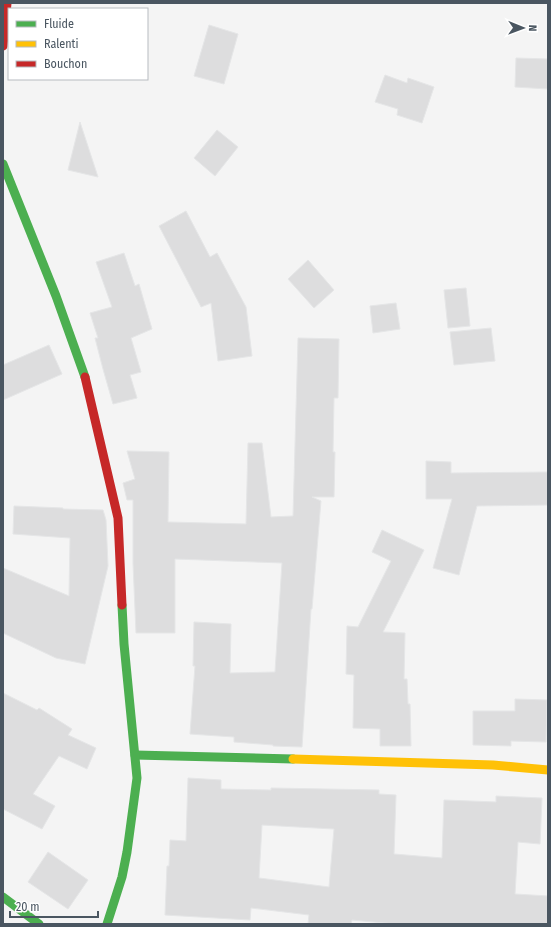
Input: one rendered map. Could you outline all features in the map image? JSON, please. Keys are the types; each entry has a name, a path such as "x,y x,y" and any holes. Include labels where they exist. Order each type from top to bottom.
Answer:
{"street":[{"path":"3,46 7,3"},
{"path":"3,164 51,282 79,358 85,377 118,518 124,644 137,778 122,877 107,924"},
{"path":"135,755 493,765 548,770"},
{"path":"3,897 39,924"}],"building":[{"path":"209,25 238,34 224,84 194,76"},
{"path":"516,58 548,59 548,89 515,87"},
{"path":"385,75 407,83 408,78 434,87 422,123 397,115 398,109 375,102"},
{"path":"80,122 98,177 68,170"},
{"path":"217,130 238,147 215,176 194,158"},
{"path":"186,211 210,257 217,253 246,307 252,356 218,361 211,303 201,307 159,226"},
{"path":"124,253 135,286 139,284 152,329 131,338 141,372 130,375 137,398 113,404 95,338 98,338 90,313 112,307 96,262"},
{"path":"308,260 334,290 314,308 288,279"},
{"path":"466,288 470,326 448,328 444,290"},
{"path":"396,303 400,329 373,333 370,306"},
{"path":"491,328 495,361 454,365 450,332"},
{"path":"298,338 339,339 338,398 334,398 334,497 312,497 321,501 311,609 302,747 234,742 234,737 190,734 195,666 193,666 194,622 231,624 230,673 275,672 282,563 175,559 175,633 136,633 133,563 133,500 127,500 123,483 135,479 127,451 169,452 168,522 246,524 248,443 262,443 271,517 293,516"},
{"path":"49,345 62,374 3,400 3,365"},
{"path":"426,461 451,462 451,473 548,472 548,505 477,506 459,575 433,568 452,499 426,499"},
{"path":"14,506 103,510 106,520 108,566 85,664 56,658 3,633 3,568 69,596 70,538 13,534"},
{"path":"382,530 424,550 383,632 405,633 404,679 407,679 408,704 410,704 411,746 380,746 380,729 353,728 354,675 346,674 347,626 358,627 391,561 372,552"},
{"path":"3,693 37,710 39,708 72,729 68,735 96,748 87,769 59,756 33,794 55,806 42,829 3,809"},
{"path":"515,699 547,700 546,742 511,741 511,746 473,745 473,711 515,711"},
{"path":"188,778 221,780 221,789 271,790 271,788 379,790 379,794 396,795 394,854 442,858 444,800 496,802 496,796 542,798 540,844 518,842 515,894 548,896 548,924 395,924 352,920 351,924 308,924 309,915 251,908 250,920 165,915 167,866 169,866 170,840 186,841","holes":["262,825 334,829 329,887 259,878"]},
{"path":"48,852 88,880 68,909 28,882"}],"traffic: fast":[{"path":"3,164 56,296 85,377"},
{"path":"107,924 122,877 137,778 124,644 122,605"},
{"path":"135,755 293,759"},
{"path":"3,897 39,924"}],"traffic: slow":[{"path":"293,759 493,765 548,770"}],"traffic: jam":[{"path":"3,46 7,3"},
{"path":"85,377 118,518 122,605"}]}
